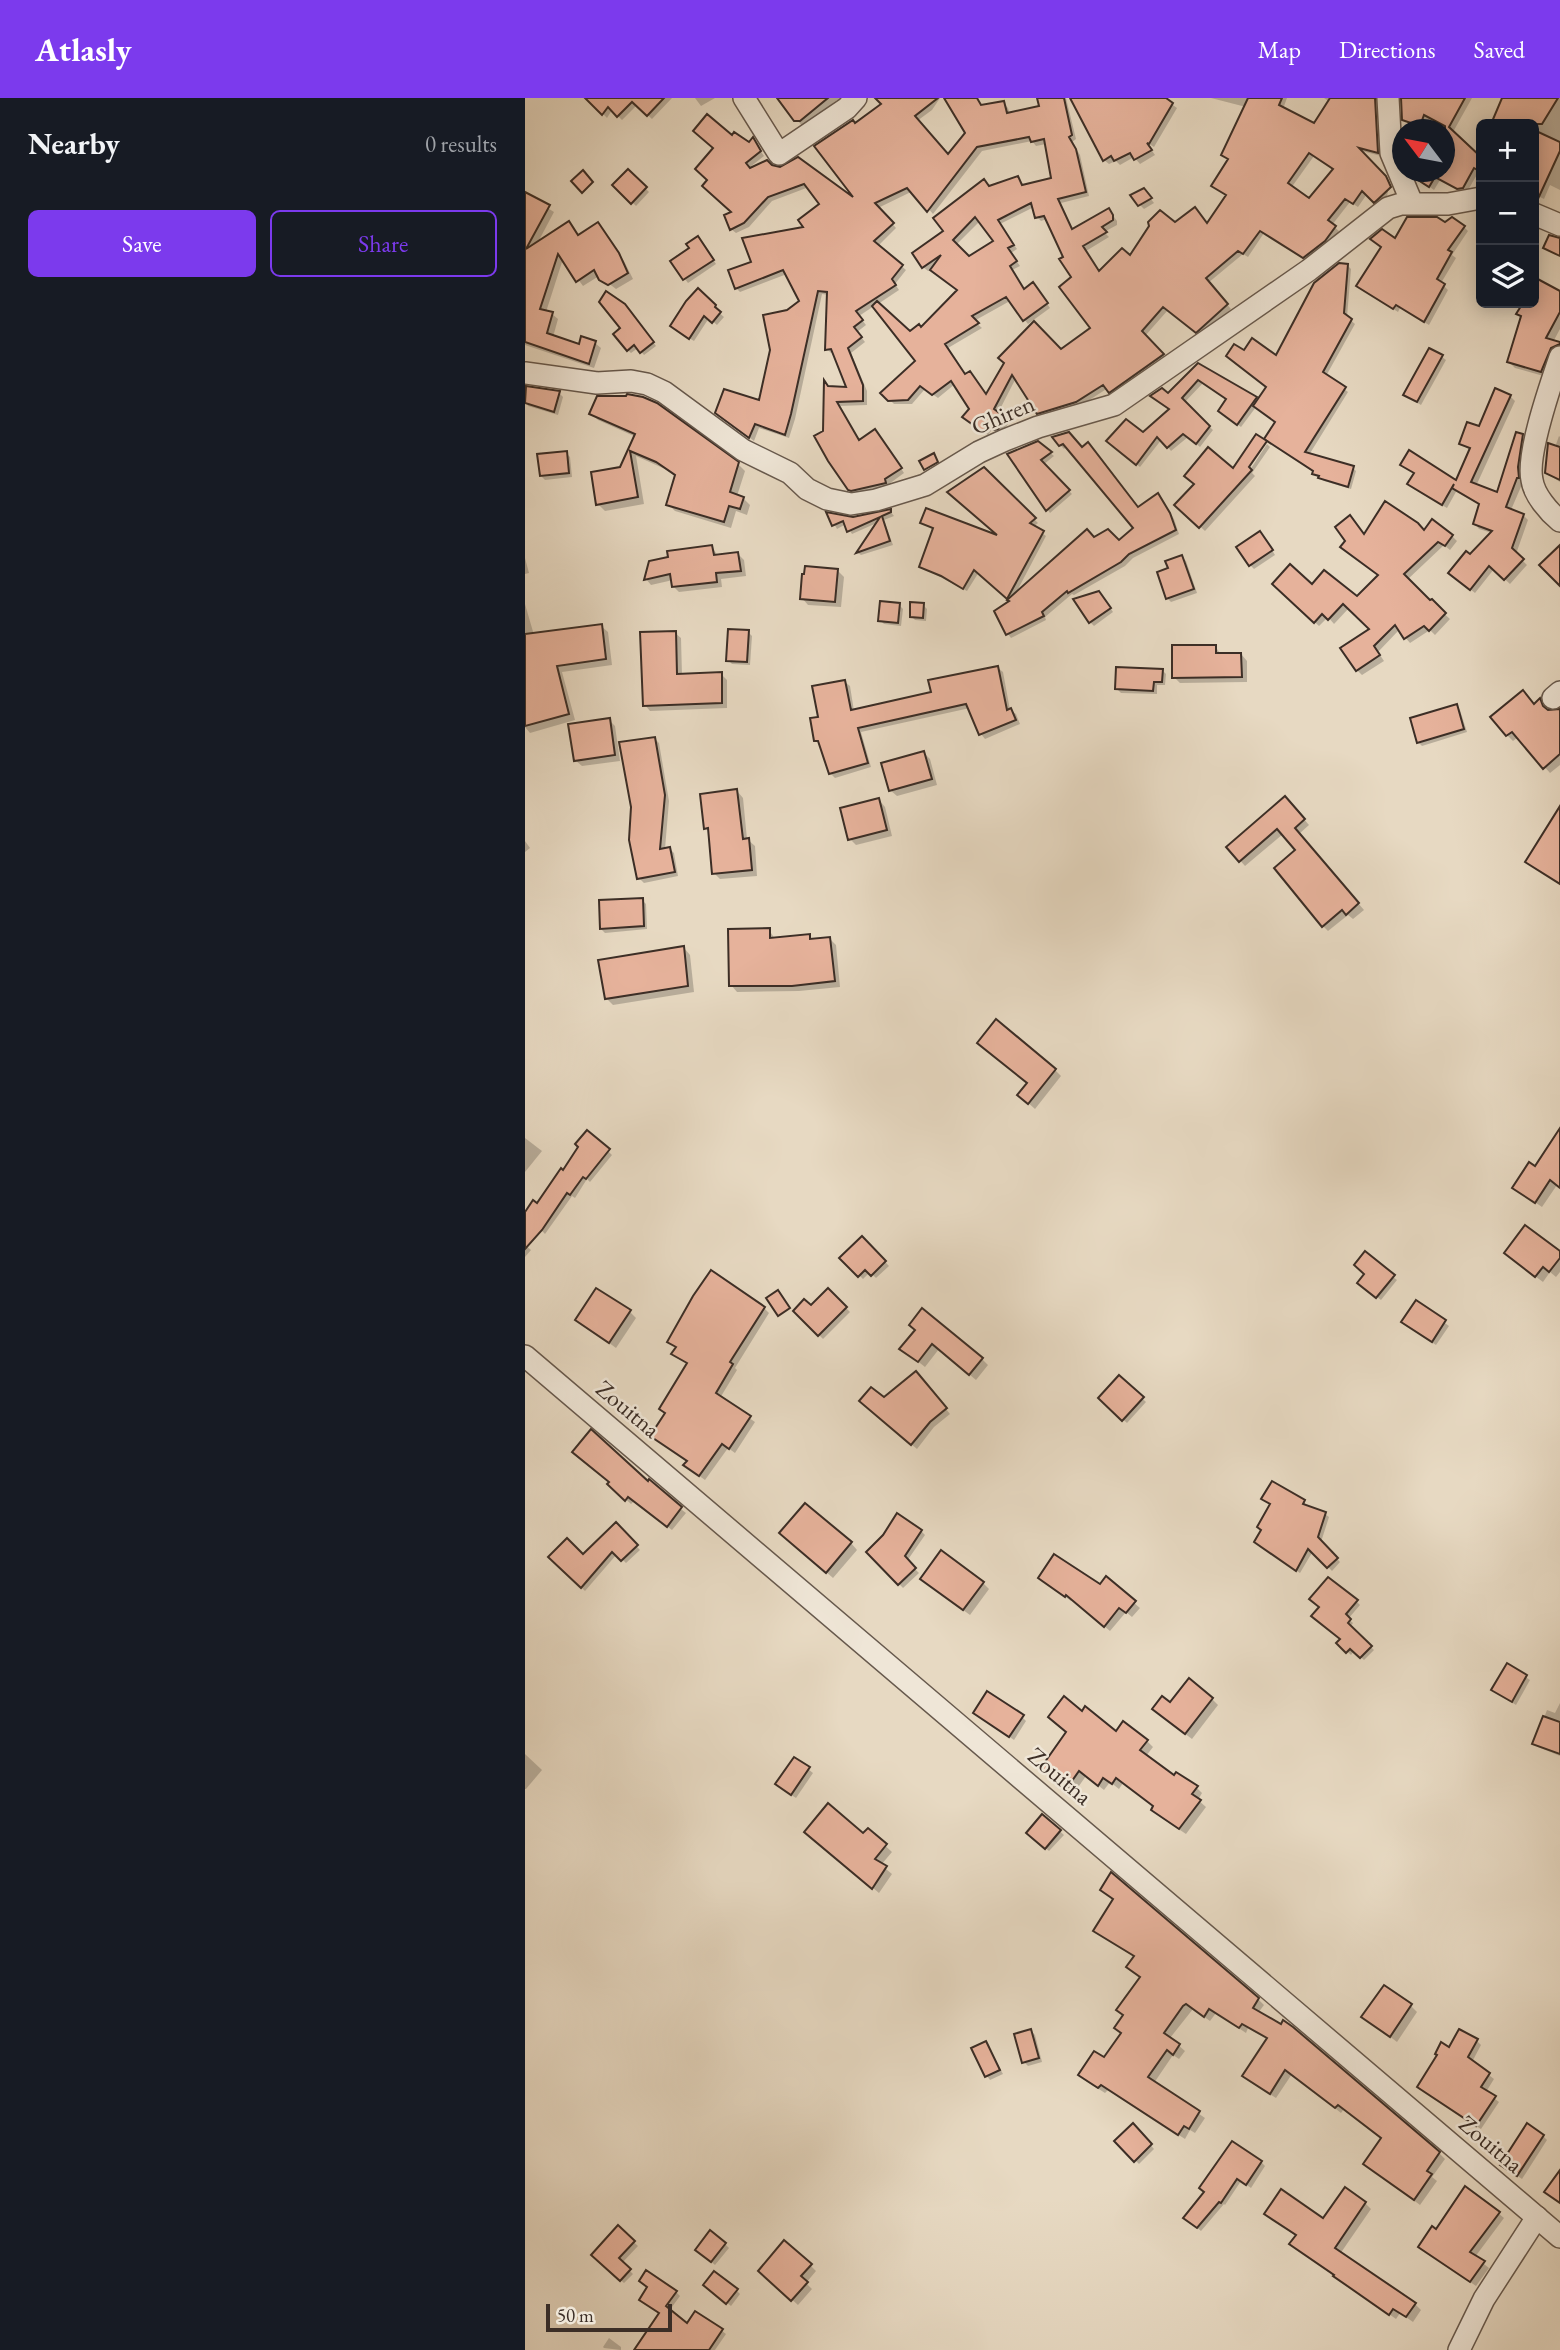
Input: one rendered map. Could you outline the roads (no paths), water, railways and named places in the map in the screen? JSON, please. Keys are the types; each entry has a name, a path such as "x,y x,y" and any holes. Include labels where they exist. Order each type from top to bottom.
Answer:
{"street":[{"path":"744,98 779,154 847,108 856,98"},
{"path":"1388,98 1391,153 1412,203"},
{"name":"Ghiren","path":"525,373 597,383 632,381 647,384 664,392 743,450 790,473 807,489 827,499 852,504 876,500 925,485 1005,440 1038,427 1114,405 1309,270 1388,208 1412,203 1448,204 1476,199"},
{"path":"1539,216 1560,225"},
{"path":"1560,357 1545,403 1533,456 1531,480 1538,494 1560,521"},
{"name":"Zouitna","path":"525,1356 1560,2237"},
{"path":"1459,2350 1484,2300 1537,2217"}]}
